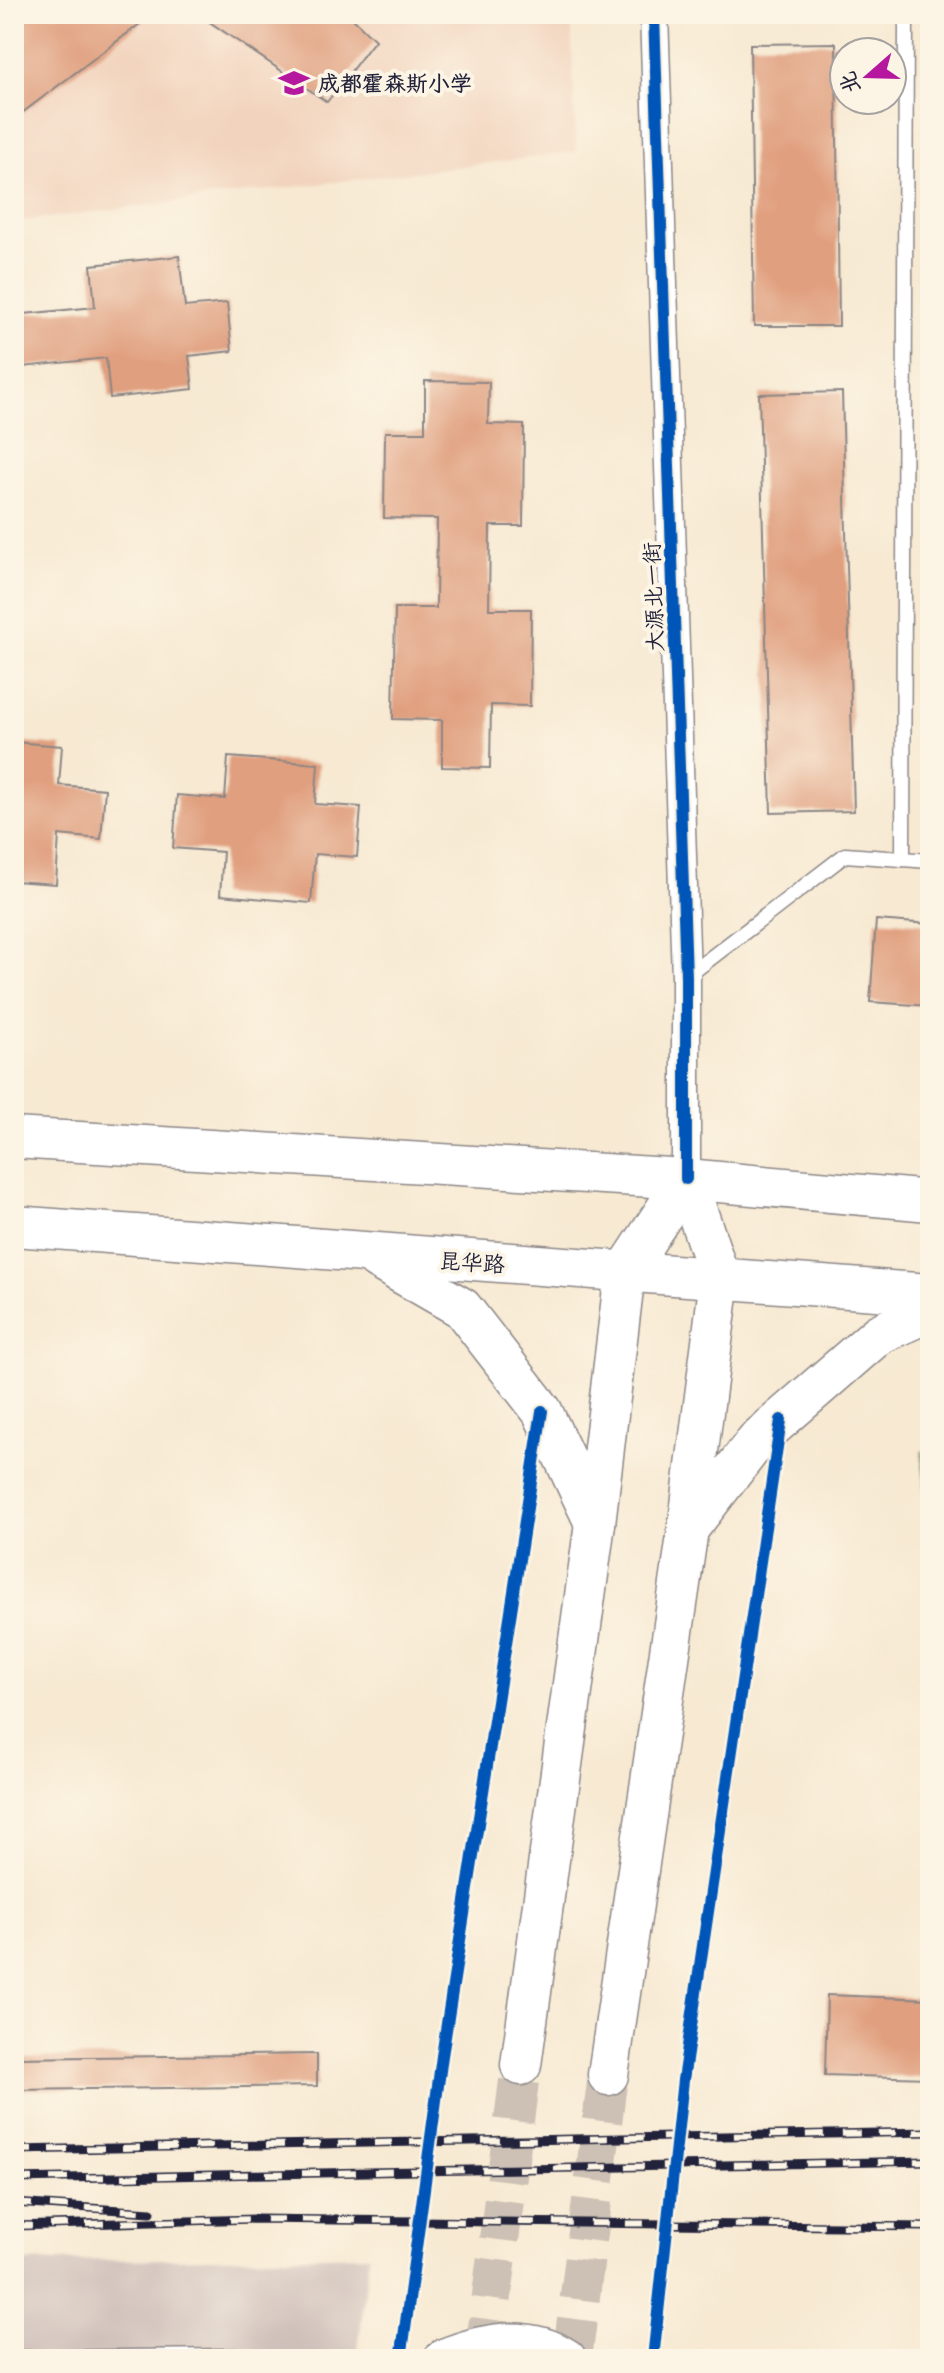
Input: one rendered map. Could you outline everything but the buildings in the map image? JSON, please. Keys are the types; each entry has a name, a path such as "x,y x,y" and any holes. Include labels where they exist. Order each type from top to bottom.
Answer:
{"main road":[{"path":"14,1138 686,1179 930,1201"},
{"path":"521,2065 595,1523 625,1272 686,1179"},
{"path":"608,2075 688,1529 720,1279 686,1179"},
{"name":"昆华路","path":"14,1226 370,1255 930,1294"},
{"path":"370,1255 462,1308 542,1411 595,1523"},
{"path":"688,1529 757,1440 879,1334 930,1311"},
{"path":"444,2359 477,2345 516,2343 552,2350 566,2359"}],"street":[{"name":"大源北一街","path":"654,14 686,977 686,1179"}],"lane":[{"path":"903,859 906,14"},
{"path":"686,977 845,855 930,861"},
{"path":"14,2358 235,2356 252,2359"}],"shaded area":[{"name":"成都霍森斯小学","path":"14,14 571,14 576,152 14,222"},
{"path":"369,2255 357,2359 14,2359 14,2262"}],"green space":[{"path":"922,1452 930,1452 930,1525"}],"tunnel":[{"path":"484,2359 521,2065"},
{"path":"572,2359 608,2075"}],"railway":[{"path":"14,2150 930,2132"},
{"path":"14,2179 930,2161"},
{"path":"14,2203 151,2212"},
{"path":"14,2226 255,2219 930,2227"}],"cycle path":[{"path":"654,14 686,977 686,1179"},
{"path":"401,2359 442,2056 542,1411"},
{"path":"653,2359 683,2080 781,1420"}],"place":[{"name":"成都霍森斯小学","path":"294,83"}]}
